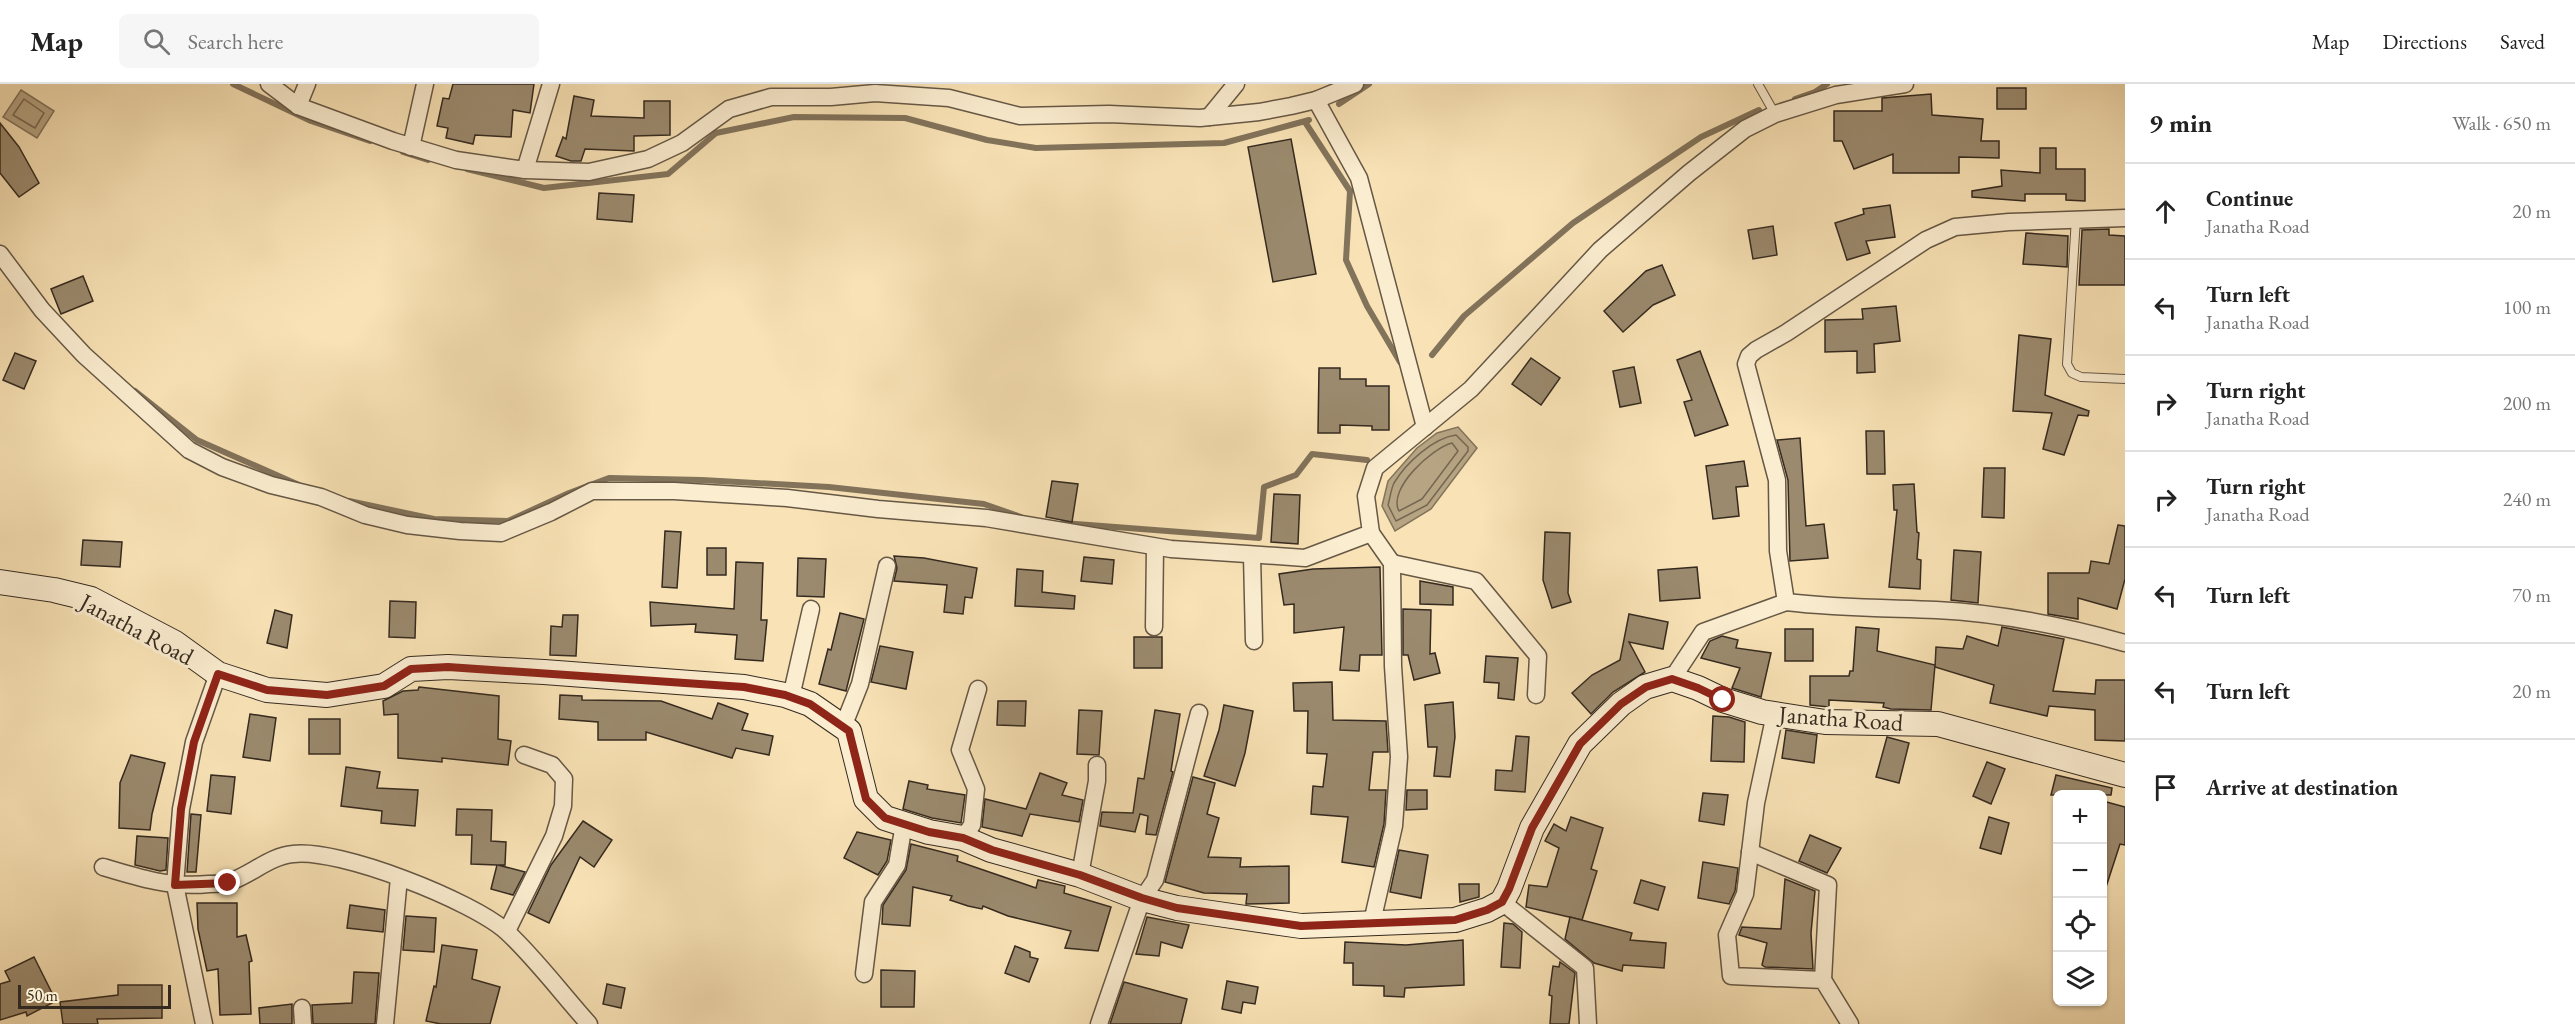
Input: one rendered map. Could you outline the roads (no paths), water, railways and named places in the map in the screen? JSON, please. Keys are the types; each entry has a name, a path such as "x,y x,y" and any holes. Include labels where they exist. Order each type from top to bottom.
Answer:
{"street":[{"path":"269,84 298,106 411,147 456,160 525,170 590,172 648,159 682,143 729,109 771,97 957,92 1020,116 1109,114 1209,117 1259,112 1316,100 1355,84"},
{"path":"298,106 307,84"},
{"path":"411,147 425,84"},
{"path":"525,170 551,84"},
{"path":"1209,117 1236,84"},
{"path":"1372,922 1394,826 1399,757 1393,666 1392,563 1371,532 1366,496 1375,468 1471,388 1600,250 1689,173 1745,129 1775,114 1836,95 1905,84"},
{"path":"1316,100 1359,178 1425,427"},
{"path":"1786,602 1778,551 1777,480 1764,424 1748,375 1746,364 1749,356 1926,240 1955,227 2076,218 2125,218"},
{"path":"0,255 42,310 84,355 189,450 222,467 271,485 321,496 364,515 407,525 501,533 551,512 592,491 674,491 787,498 878,509 986,518 1155,547 1252,555 1305,558 1371,532"},
{"path":"1154,627 1155,547"},
{"path":"1252,555 1254,641"},
{"path":"1392,563 1476,581 1538,656 1536,695"},
{"path":"886,567 860,684 843,727 849,731 866,799 885,818 904,825 963,838 992,850 1080,875 1142,898 1177,908 1301,926 1455,920 1487,910 1502,902 1532,828 1580,744 1621,704 1646,687 1672,679 1703,632 1786,602 1851,609 1938,610 1996,617 2082,631 2125,643"},
{"name":"Janatha Road","path":"0,582 54,590 91,599 175,643 218,674 267,690 327,695 384,686 411,669 448,667 744,687 791,697 810,704 843,727"},
{"path":"791,697 812,609"},
{"path":"204,1024 175,885 181,809 194,742 218,674"},
{"name":"Janatha Road","path":"1672,679 1723,700 1775,714 1825,722 1938,724 2125,775"},
{"path":"963,838 972,825 976,789 960,750 978,689"},
{"path":"1099,1024 1142,898 1155,880 1199,713"},
{"path":"1775,714 1756,803 1745,894 1726,935 1731,976 1823,980"},
{"path":"507,931 554,836 563,806 564,779 552,765 524,755"},
{"path":"1080,875 1097,781 1097,765"},
{"path":"864,974 873,902 897,865 904,825"},
{"path":"1750,852 1828,885 1823,980 1850,1024"},
{"path":"103,867 159,884 228,883 279,856 296,853 322,854 399,878 452,897 507,931 589,1024"},
{"path":"385,1024 399,878"},
{"path":"1502,902 1585,968 1588,1024"}],"lane":[{"path":"1758,84 1775,114"},
{"path":"2076,218 2067,364 2072,373 2081,377 2125,379"}],"water":[{"path":"21,90 54,111 37,138 3,117"},
{"path":"1458,427 1477,448 1431,509 1395,531 1382,506 1388,481 1417,448 1437,433"}],"waterway":[{"path":"233,84 311,121 370,141"},
{"path":"1339,104 1369,84"},
{"path":"1795,99 1815,92 1827,84"},
{"path":"1432,355 1464,316 1573,223 1701,137 1759,110"},
{"path":"467,169 544,188 668,174 716,133 794,117 905,118 987,140 1036,148 1224,143 1309,120"},
{"path":"1305,122 1350,191 1346,260 1367,306 1400,362"},
{"path":"403,152 428,160"},
{"path":"135,391 197,440 299,485"},
{"path":"1063,523 1259,538 1264,487 1296,475 1312,454 1367,460"},
{"path":"349,501 434,519 508,521 569,493 609,478 702,480 829,487 984,504 1021,517"}]}
